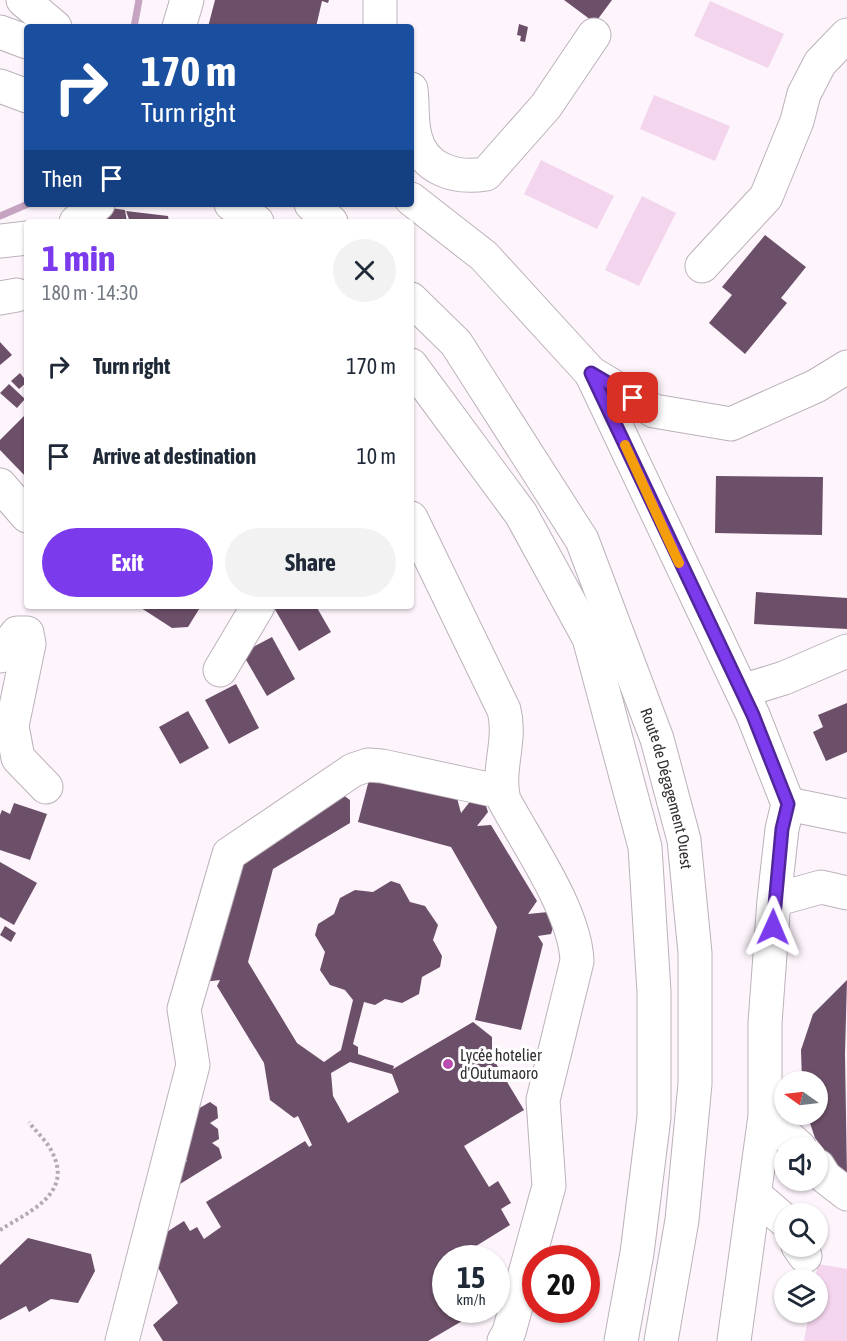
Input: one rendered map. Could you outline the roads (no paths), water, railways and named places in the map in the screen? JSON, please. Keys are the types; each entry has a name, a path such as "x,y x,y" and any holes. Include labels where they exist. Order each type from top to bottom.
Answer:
{"main road":[{"path":"23,0 51,24"},
{"path":"180,24 187,0"},
{"path":"380,0 380,24"},
{"path":"0,32 24,41"},
{"path":"414,134 420,153 437,168 456,176 486,174 546,106 594,35"},
{"path":"702,266 766,197 797,121 804,94 820,63 847,35"},
{"path":"0,87 24,95"},
{"path":"414,201 484,256 591,373 654,411 729,424 816,387 847,367"},
{"path":"80,219 94,207"},
{"path":"235,207 253,219"},
{"path":"314,207 328,219"},
{"path":"0,241 24,238"},
{"name":"Route de Dégagement Ouest","path":"414,302 456,343 582,540 657,739 684,840 695,953 695,1083 682,1220 661,1341"},
{"name":"Route de Dégagement Ouest","path":"414,369 521,514 589,638 645,847 654,992 654,1117 637,1253 621,1341"},
{"path":"591,373 666,536 742,691 788,804 782,829 774,900 765,1023 765,1116 734,1341"},
{"path":"0,485 24,513"},
{"path":"414,524 504,710 507,723 500,776 502,792 568,917 576,943 577,960 543,1100 549,1186 509,1332 504,1341"},
{"path":"220,670 256,609"},
{"path":"0,656 17,633 27,633 29,644 12,726 18,758 46,787"},
{"path":"742,691 784,678 845,653"},
{"path":"122,1341 194,1065 184,1009 229,854 353,770 368,765 502,792"},
{"path":"788,804 847,816"},
{"path":"774,900 821,887 847,893"},
{"path":"765,1116 788,1137"},
{"path":"828,1179 847,1194"},
{"path":"754,1194 774,1211"}],"waterway":[{"path":"135,24 139,0"},
{"path":"0,216 24,206"}],"place":[{"name":"Lycée hotelier d'Outumaoro","path":"448,1064"}]}
